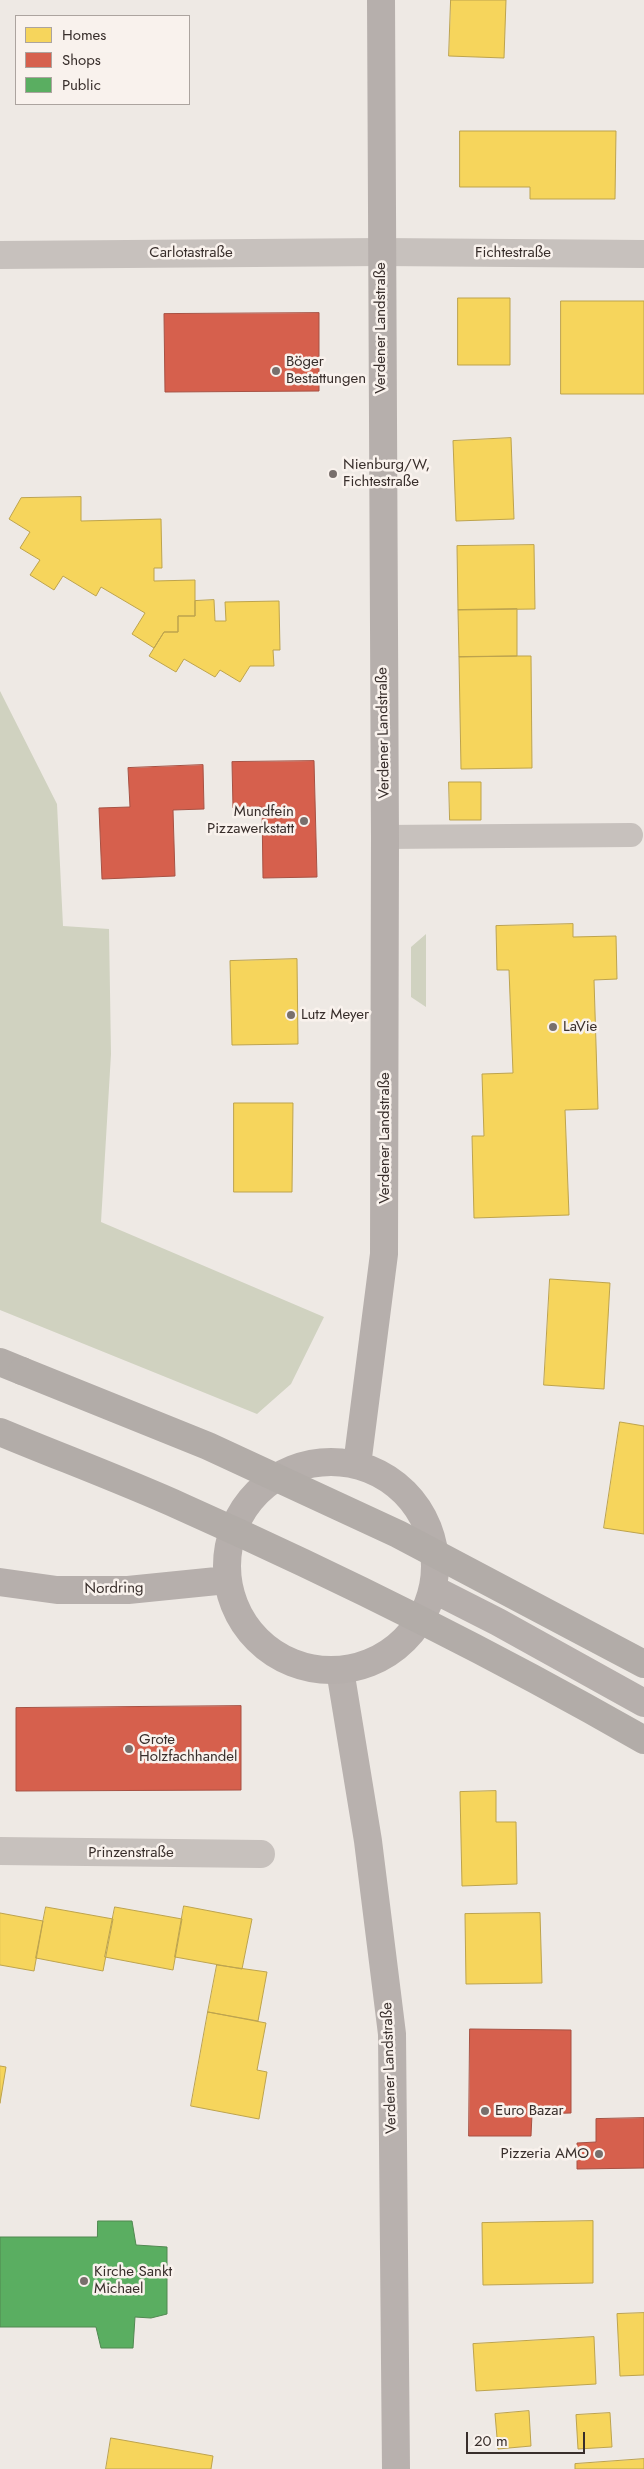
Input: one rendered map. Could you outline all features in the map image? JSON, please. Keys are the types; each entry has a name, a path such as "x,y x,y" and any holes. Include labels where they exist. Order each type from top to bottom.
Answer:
{"highway":[{"path":"11,1367 208,1446 398,1534 644,1664"},
{"path":"0,1432 181,1506 356,1588 578,1702 644,1740"}],"main road":[{"name":"Verdener Landstraße","path":"357,1465 384,1254 385,837 381,0"},
{"path":"323,1462 357,1465 389,1479 415,1503 431,1534 436,1569 435,1590 415,1629 394,1650 368,1664 340,1670 308,1668 278,1657 254,1637 236,1610 227,1580 228,1546 240,1514 261,1488 290,1470 323,1462"},
{"name":"Nordring","path":"0,1582 57,1590 92,1590 171,1587 227,1580"},
{"path":"435,1590 519,1633 644,1703"},
{"name":"Verdener Landstraße","path":"340,1670 368,1841 392,2034 396,2469"}],"street":[{"name":"Fichtestraße","path":"381,252 644,254"},
{"name":"Carlotastraße","path":"0,255 381,252"},
{"name":"Prinzenstraße","path":"0,1852 261,1854"}],"lane":[{"path":"385,837 631,835"}],"green space":[{"path":"0,691 57,804 63,926 109,929 111,1054 101,1222 324,1317 291,1384 257,1414 0,1310"},
{"path":"426,934 426,1007 411,997 411,947"}],"building: Homes":[{"path":"451,0 506,0 504,58 449,56"},
{"path":"460,131 616,131 615,199 530,199 530,187 460,187"},
{"path":"458,298 510,298 510,365 458,365"},
{"path":"561,301 644,301 644,394 561,394"},
{"path":"511,438 514,519 456,521 453,441"},
{"path":"81,497 81,521 161,519 162,568 154,568 154,581 195,580 195,616 178,616 178,632 164,632 154,648 132,634 145,613 101,587 96,596 63,576 54,590 30,575 40,560 20,548 30,532 9,519 21,498"},
{"path":"534,545 535,609 458,610 457,546"},
{"path":"214,600 215,621 226,621 225,602 279,601 280,650 273,650 274,666 250,666 240,682 220,670 215,677 184,659 176,672 149,656 164,632 178,632 178,616 195,616 195,601"},
{"path":"517,609 517,656 459,657 458,610"},
{"path":"531,656 532,768 461,769 459,657"},
{"path":"449,782 481,782 481,820 450,820"},
{"name":"LaVie","path":"573,924 573,937 616,936 617,979 594,980 598,1109 565,1110 569,1215 474,1218 472,1136 484,1136 482,1074 513,1073 509,970 497,970 496,926"},
{"path":"297,959 298,1044 232,1045 230,961"},
{"path":"234,1103 293,1103 292,1192 234,1192"},
{"path":"550,1279 610,1283 604,1389 544,1385"},
{"path":"620,1422 644,1426 644,1534 604,1528"},
{"path":"496,1791 496,1822 516,1822 517,1884 462,1886 460,1792"},
{"path":"184,1906 252,1919 242,1969 175,1957"},
{"path":"46,1907 113,1919 103,1971 36,1958"},
{"path":"115,1907 182,1919 173,1970 105,1957"},
{"path":"0,1913 43,1921 34,1971 0,1965"},
{"path":"540,1913 542,1983 466,1984 465,1914"},
{"path":"217,1965 267,1972 258,2021 208,2012"},
{"path":"208,2012 266,2023 257,2070 267,2072 259,2119 191,2106"},
{"path":"0,2066 6,2067 0,2103"},
{"path":"593,2221 593,2283 483,2285 482,2223"},
{"path":"644,2313 644,2375 620,2376 617,2314"},
{"path":"594,2337 596,2384 476,2391 473,2344"},
{"path":"529,2411 531,2446 498,2449 495,2414"},
{"path":"610,2413 612,2447 578,2449 576,2415"},
{"path":"111,2438 213,2456 211,2469 106,2469"},
{"path":"644,2459 644,2469 575,2469 575,2464"}],"building: Shops":[{"path":"319,313 319,391 165,392 164,314"},
{"path":"314,761 317,877 263,878 262,807 233,808 232,762"},
{"path":"203,765 204,809 173,810 175,876 102,879 99,808 130,807 128,768"},
{"name":"Grote Holzfachhandel","path":"241,1706 241,1790 16,1791 16,1708"},
{"path":"470,2029 571,2030 571,2113 532,2114 531,2136 469,2136"},
{"path":"644,2118 644,2168 577,2169 577,2143 596,2142 596,2119"}],"building: Public":[{"name":"Kirche Sankt Michael","path":"98,2221 132,2221 136,2245 167,2247 167,2314 151,2318 135,2317 133,2348 101,2348 96,2327 0,2327 0,2237 97,2237"}],"place":[{"name":"Böger Bestattungen","path":"276,371"},
{"name":"Nienburg/W, Fichtestraße","path":"333,474"},
{"name":"Mundfein Pizzawerkstatt","path":"304,821"},
{"name":"Lutz Meyer","path":"291,1015"},
{"name":"LaVie","path":"553,1027"},
{"name":"Grote Holzfachhandel","path":"129,1749"},
{"name":"Euro Bazar","path":"485,2111"},
{"name":"Pizzeria AMO","path":"599,2154"},
{"name":"Kirche Sankt Michael","path":"84,2281"}]}
